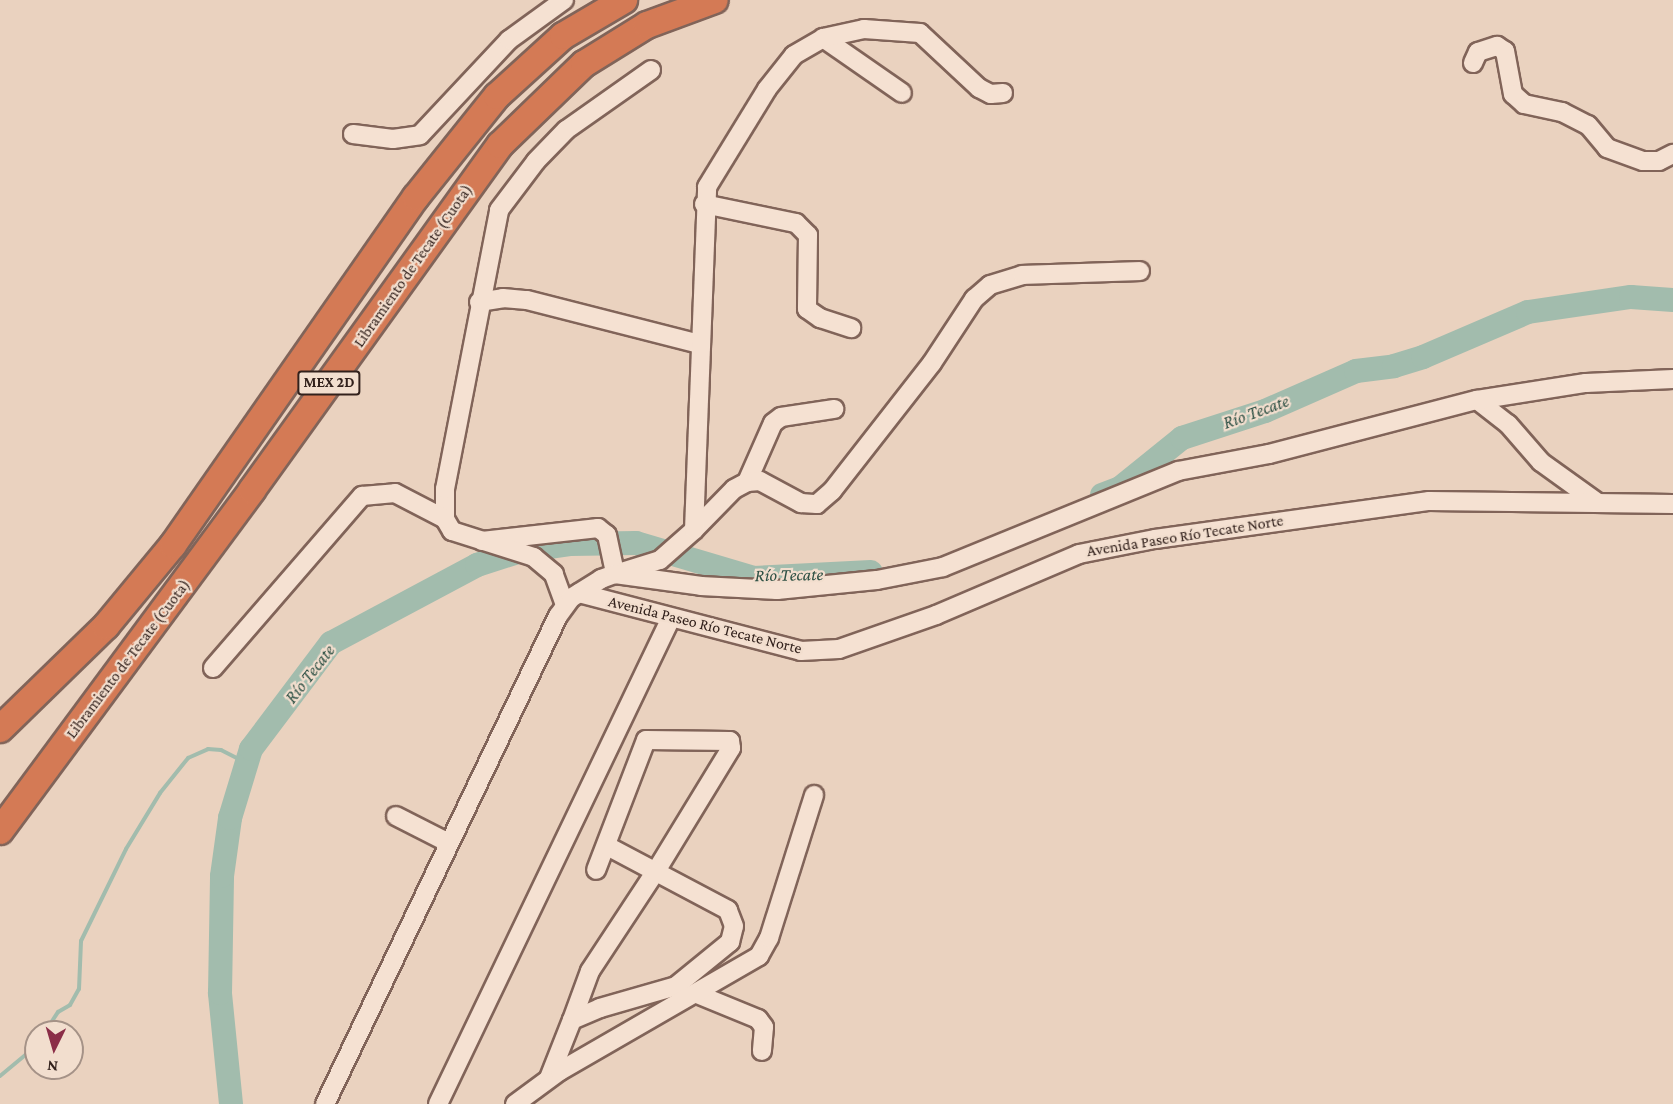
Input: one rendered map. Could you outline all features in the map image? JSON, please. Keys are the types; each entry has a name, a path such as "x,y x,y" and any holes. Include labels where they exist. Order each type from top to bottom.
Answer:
{"highway":[{"name":"Libramiento de Tecate (Cuota)","path":"0,729 106,626 173,545 416,197 497,96 563,36 624,0"},
{"name":"Libramiento de Tecate (Cuota)","path":"0,831 246,499 500,145 584,64 647,25 715,0"}],"street":[{"path":"353,134 393,139 420,135 509,40 564,0"},
{"path":"689,535 700,344 704,204 716,169 766,90 794,55 823,38 864,29 920,33 979,88 991,94 1003,93"},
{"path":"823,38 902,93"},
{"path":"1473,63 1478,52 1497,46 1505,51 1513,94 1524,104 1562,112 1588,125 1607,148 1642,161 1659,161 1673,154"},
{"path":"445,519 445,489 479,302 499,210 536,161 567,130 651,70"},
{"path":"704,204 796,223 808,235 807,309 820,318 851,328"},
{"path":"325,1104 447,842 572,599 618,569 660,560 689,535 734,489 747,482 760,481 801,502 818,504 832,491 932,363 974,299 990,285 1022,274 1140,272"},
{"path":"479,302 503,298 528,300 700,344"},
{"path":"618,569 657,580 777,590 877,580 943,567 1178,471 1269,454 1477,400 1586,383 1673,380"},
{"path":"1477,400 1508,424 1542,462 1598,503"},
{"path":"747,482 773,423 782,417 834,409"},
{"path":"213,668 362,496 395,493 445,519 460,537 522,551 547,566 572,599"},
{"name":"Avenida Paseo Río Tecate Norte","path":"572,599 623,606 670,620 801,651 839,649 936,615 1079,554 1144,541 1429,501 1673,504"},
{"path":"482,541 592,527 602,529 607,535 618,569 623,606"},
{"path":"650,613 657,580"},
{"path":"438,1104 670,620"},
{"path":"549,1078 590,971 656,871 731,748 725,738 646,740 596,870"},
{"path":"515,1104 549,1078 697,994 752,961 765,949 814,795"},
{"path":"396,816 447,842"},
{"path":"572,1020 600,1008 676,986 730,942 734,926 728,910 606,846"},
{"path":"697,994 758,1019 764,1027 762,1051"}],"waterway":[{"name":"Río Tecate","path":"1102,495 1120,488 1182,438 1265,411 1356,371 1394,366 1423,357 1528,312 1631,297 1673,300"},
{"name":"Río Tecate","path":"231,1104 220,993 222,876 230,818 251,749 331,643 477,565 521,551 570,544 636,543 754,578 871,572"},
{"path":"53,1020 58,1012 70,1005 79,989 81,941 126,849 160,793 188,758 208,749 221,750 245,762"},
{"path":"0,1076 24,1056"}]}
